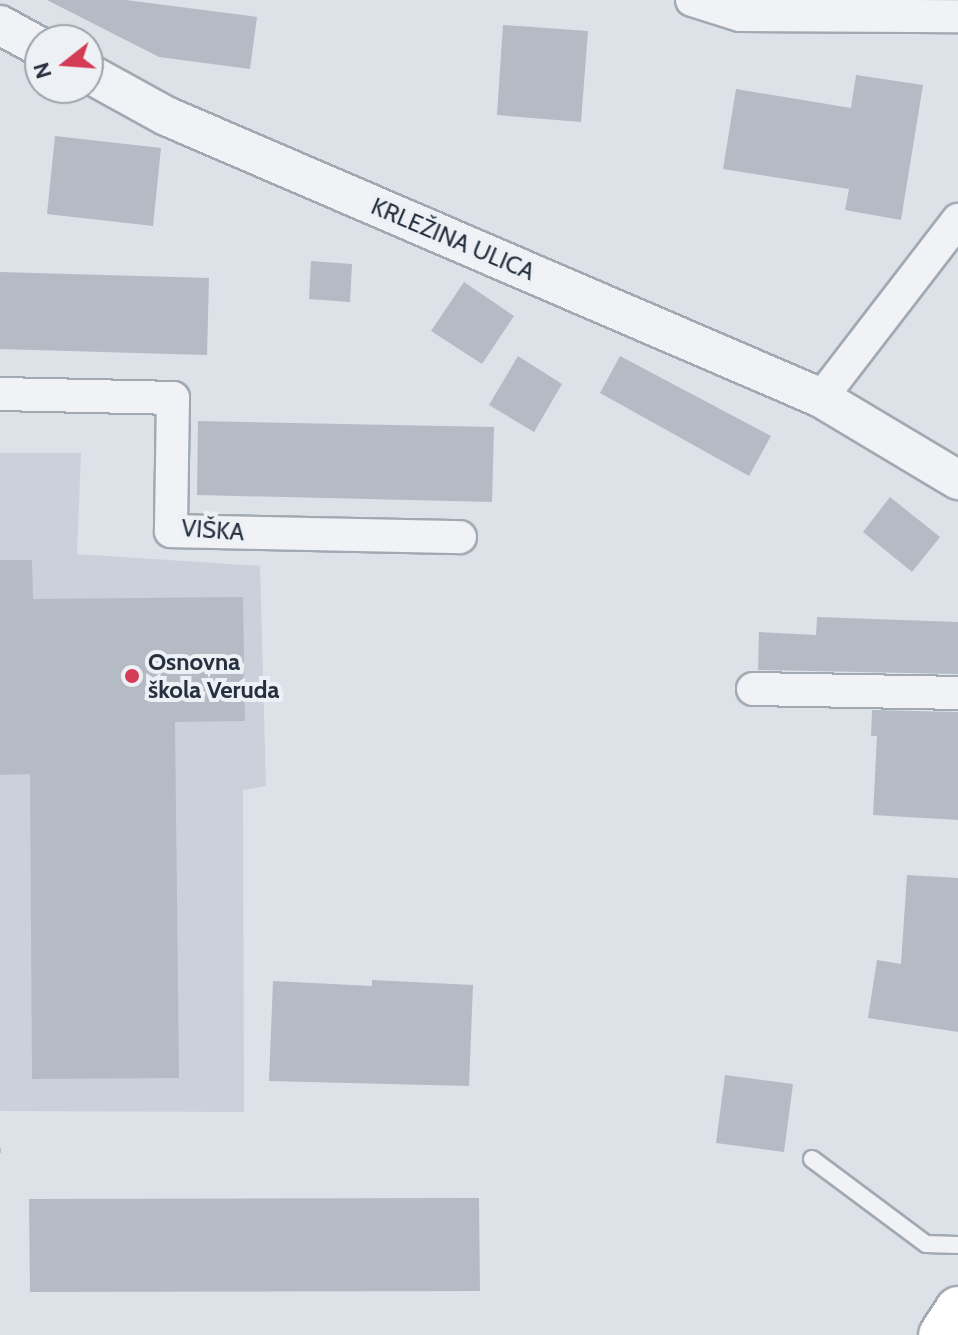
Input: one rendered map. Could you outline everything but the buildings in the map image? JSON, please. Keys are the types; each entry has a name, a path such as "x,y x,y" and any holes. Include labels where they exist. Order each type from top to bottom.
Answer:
{"main road":[{"path":"941,1335 958,1309"}],"street":[{"path":"692,0 740,15 958,16"},
{"path":"0,25 24,38"},
{"name":"KRLEŽINA ULICA","path":"104,82 166,116 821,398 958,480"},
{"path":"821,398 958,220"},
{"name":"VIŠKA","path":"0,394 173,398 171,531 460,537"},
{"path":"753,689 958,693"}],"lane":[{"path":"812,1159 926,1244 958,1245"}],"shaded area":[{"name":"Osnovna škola Veruda","path":"0,453 81,453 77,554 260,566 266,786 243,790 244,1112 0,1111"}],"place":[{"name":"Osnovna škola Veruda","path":"132,676"}]}
